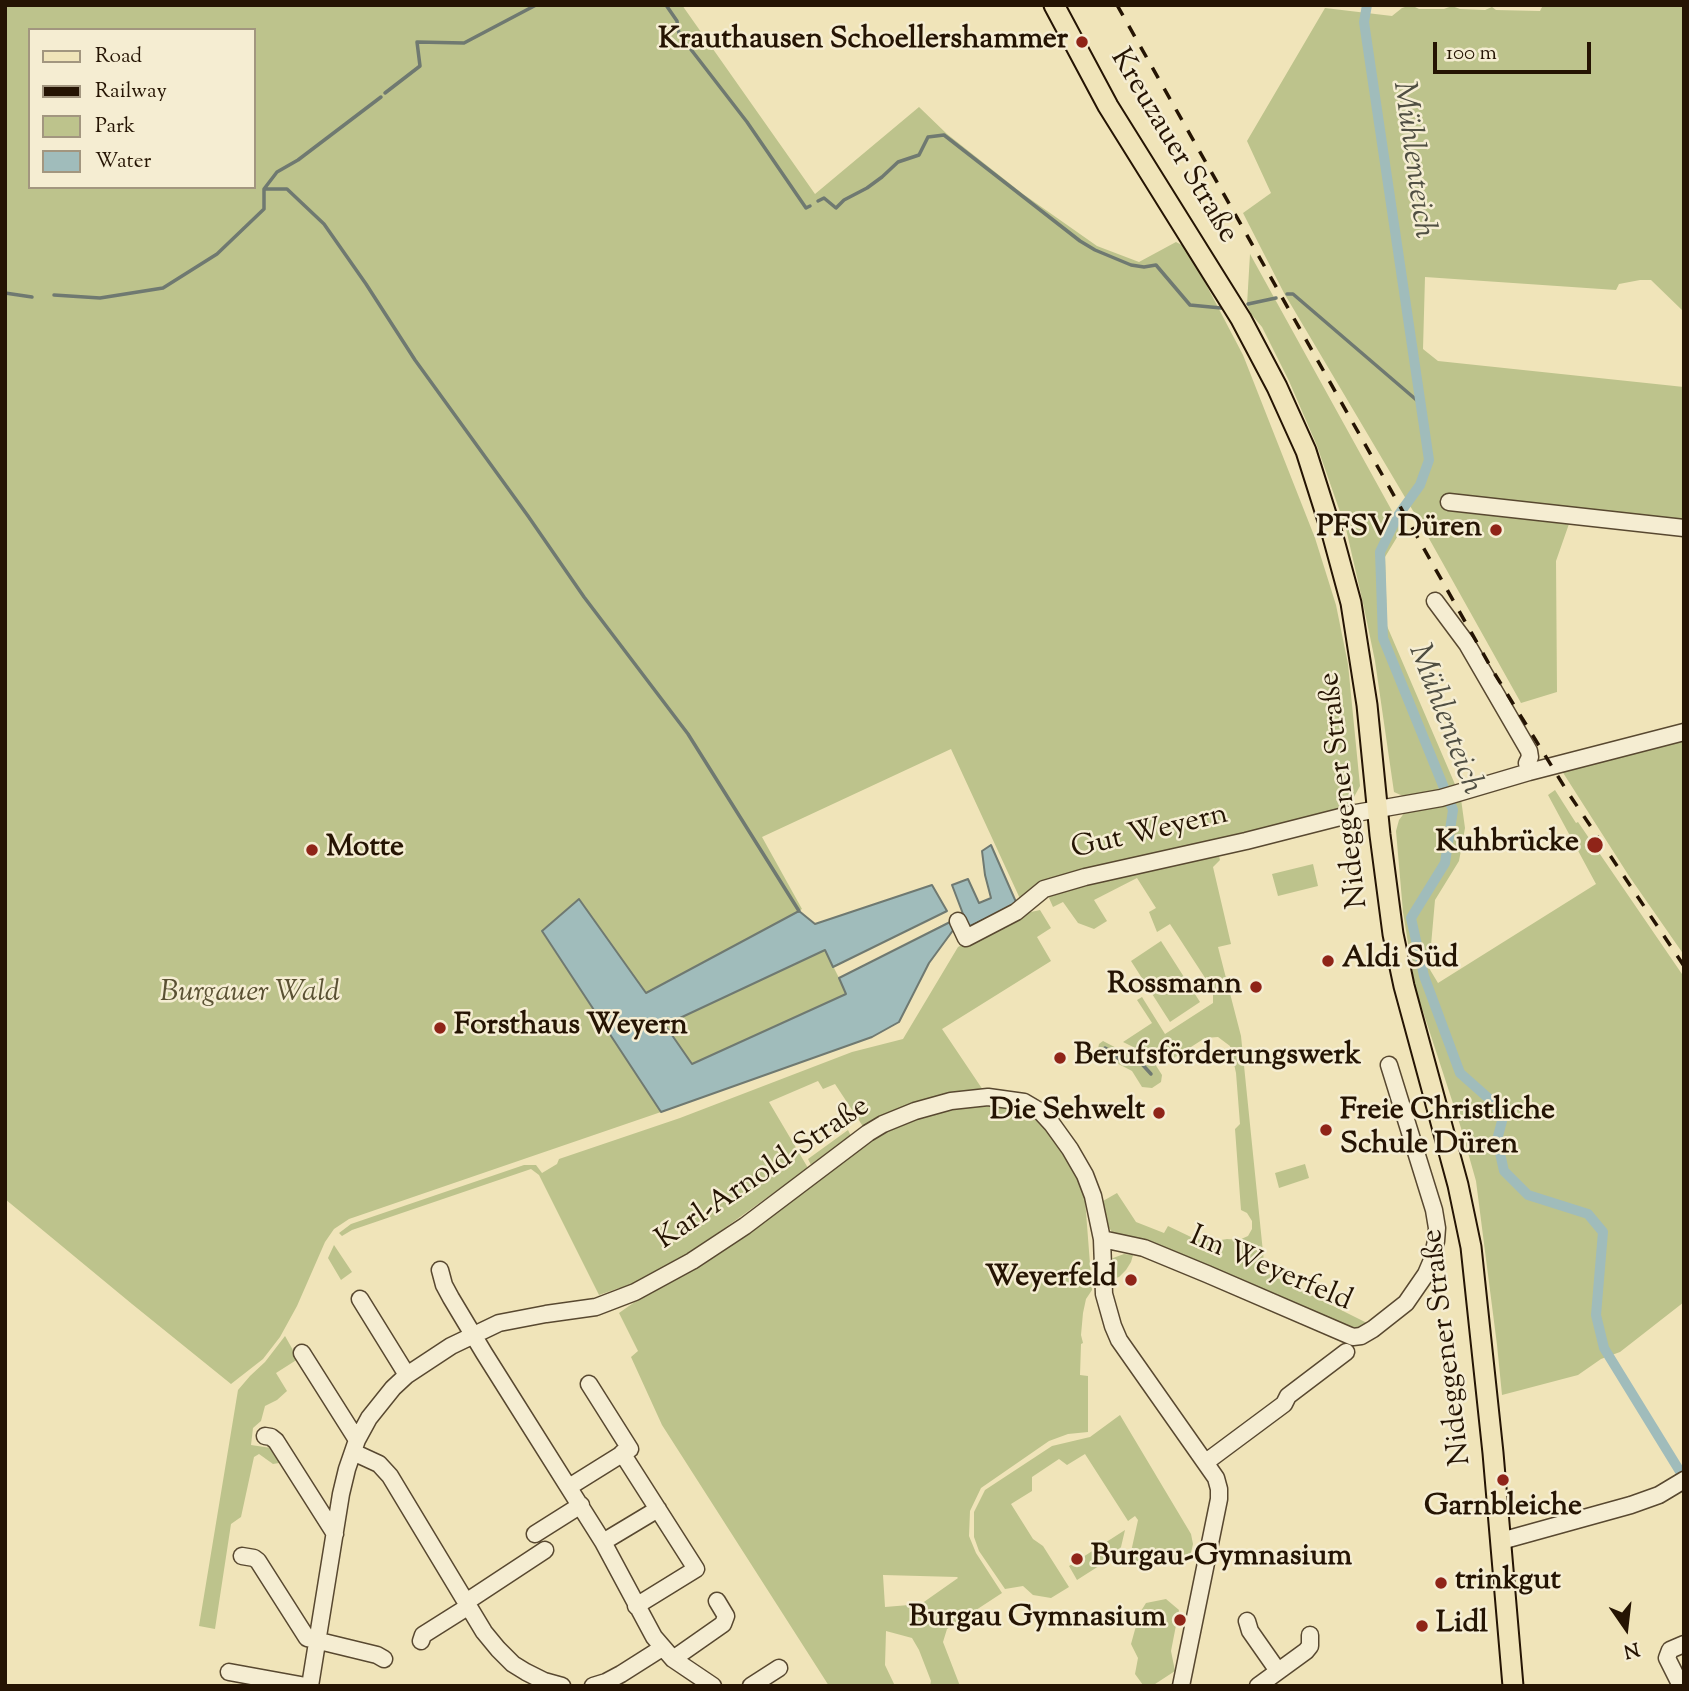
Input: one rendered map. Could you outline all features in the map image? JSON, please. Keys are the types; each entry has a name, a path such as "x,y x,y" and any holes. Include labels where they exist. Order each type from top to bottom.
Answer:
{"main road":[{"name":"Kreuzauer Straße","path":"1054,5 1108,106 1241,319"},
{"name":"Nideggener Straße","path":"1241,319 1277,387 1306,451 1351,603 1367,705 1387,896 1404,986 1458,1185 1471,1247 1492,1440 1513,1686"}],"street":[{"path":"1449,502 1684,528"},
{"path":"1435,601 1467,644 1529,751 1529,772"},
{"path":"1378,809 1461,793 1529,772 1684,732"},
{"name":"Gut Weyern","path":"958,921 966,938 1016,912 1044,889 1155,860 1378,809"},
{"name":"Im Weyerfeld","path":"1102,1239 1144,1248 1353,1337 1373,1329 1406,1303 1426,1274 1437,1241 1434,1210 1390,1065"},
{"name":"Karl-Arnold-Straße","path":"308,1686 318,1641 341,1494 355,1446 369,1418 407,1375 432,1357 499,1323 596,1307 623,1297 692,1261 726,1239 867,1133 883,1124 951,1101 988,1097 1024,1102 1041,1112 1052,1124 1085,1175 1093,1196 1102,1239 1104,1294 1119,1340 1216,1478 1219,1499 1181,1686"},
{"path":"440,1270 444,1285 604,1542 636,1606 667,1653 713,1686"},
{"path":"360,1299 407,1375"},
{"path":"1206,1462 1284,1404 1288,1396 1346,1352"},
{"path":"302,1353 355,1446 390,1475 484,1632 513,1664 544,1681 562,1686"},
{"path":"569,1487 629,1449 589,1384"},
{"path":"265,1436 276,1441 335,1534"},
{"path":"622,1453 696,1569 636,1606"},
{"path":"1501,1541 1631,1505 1659,1495 1681,1482"},
{"path":"535,1534 581,1505"},
{"path":"604,1542 658,1509"},
{"path":"421,1640 423,1635 545,1550"},
{"path":"242,1556 258,1561 307,1638 384,1659"},
{"path":"593,1686 723,1625 726,1616 717,1601"},
{"path":"1248,1621 1250,1631 1278,1671"},
{"path":"1258,1686 1306,1651 1310,1646 1310,1635"},
{"path":"1681,1686 1667,1658 1670,1650 1684,1644"},
{"path":"751,1686 779,1668"},
{"path":"229,1672 308,1686"}],"green space":[{"name":"Burgauer Wald","path":"5,5 682,5 815,194 919,107 947,134 1023,194 1097,246 1139,262 1176,242 1182,245 1189,252 1243,355 1315,538 1336,605 1348,664 1360,786 1349,806 1333,816 1245,835 1022,903 951,749 762,837 802,909 646,993 579,900 542,932 661,1112 349,1219 334,1229 325,1242 280,1337 263,1359 231,1384 5,1199"},
{"path":"1411,5 1419,9 1444,9 1452,6 1460,9 1485,10 1492,7 1496,10 1540,11 1543,5 1684,5 1684,312 1651,280 1619,284 1616,290 1425,277 1423,349 1438,361 1684,387 1684,534 1570,521 1556,561 1557,692 1521,703 1422,526 1284,293 1243,213 1271,193 1247,141 1325,8 1392,16"},
{"path":"1250,254 1402,529 1385,557 1387,626 1457,789 1403,796 1394,792 1375,661 1346,529 1317,446 1289,381 1262,327 1247,305"},
{"path":"1684,738 1684,955 1629,876 1560,768"},
{"path":"1555,790 1684,977 1684,1302 1620,1352 1601,1359 1578,1375 1502,1395 1476,1181 1415,987 1403,912 1396,831 1405,812 1461,799 1465,828 1459,861 1435,900 1429,968 1438,983 1596,884 1548,795"},
{"path":"1213,854 1219,856 1220,860 1213,867 1231,944 1218,947 1241,1036 1265,1272 1369,1324 1357,1333 1115,1236 1107,1225 1103,1201 1117,1193 1136,1222 1164,1233 1168,1226 1209,1242 1239,1240 1248,1236 1252,1221 1247,1213 1241,1210 1235,1129 1240,1124 1236,1073 1230,1046 1218,1037 1205,1038 1166,1063 1123,1042 1152,1023 1137,1000 1142,997 1165,1034 1213,1003 1213,990 1170,924 1157,932 1149,912 1156,908 1137,878 1094,900 1107,921 1094,929 1078,923 1063,902 1053,907 1049,898 1052,893 1094,881"},
{"path":"1313,864 1318,886 1278,896 1272,874"},
{"path":"1040,910 1051,928 1037,937 1051,961 942,1029 983,1090 864,1128 835,1084 823,1089 818,1081 769,1102 808,1168 687,1254 621,1291 619,1288 599,1295 539,1175 531,1169 352,1230 342,1236 339,1233 351,1224 524,1165 536,1165 542,1173 557,1164 559,1159 680,1118 852,1052 903,1039 958,947 1022,914"},
{"path":"1161,941 1200,1002 1170,1022 1131,961"},
{"path":"825,950 847,994 692,1065 665,1025"},
{"path":"1103,1041 1155,1064 1162,1075 1161,1082 1152,1088 1142,1087 1132,1071 1105,1057 1098,1049"},
{"path":"988,1104 1022,1111 1046,1130 1079,1179 1085,1199 1092,1290 1086,1299 1081,1335 1083,1343 1080,1375 1088,1376 1088,1432 1068,1434 1049,1441 981,1488 970,1511 969,1536 976,1553 1002,1593 947,1629 943,1642 960,1686 930,1686 931,1681 912,1638 886,1631 885,1665 895,1686 829,1686 662,1425 631,1357 638,1351 619,1313 749,1233 872,1137 917,1117 952,1108","holes":["883,1575 957,1577 921,1604 885,1607"]},
{"path":"848,1130 851,1136 811,1165 808,1159"},
{"path":"1305,1164 1309,1178 1279,1188 1275,1173"},
{"path":"334,1245 352,1272 341,1280 328,1258"},
{"path":"1124,1254 1133,1255 1131,1262 1119,1277 1110,1280 1110,1261"},
{"path":"285,1336 298,1359 276,1373 287,1391 265,1406 261,1421 253,1428 251,1445 271,1448 282,1460 273,1464 259,1454 254,1457 241,1517 231,1524 215,1629 199,1626 238,1390"},
{"path":"1120,1415 1191,1534 1191,1553 1175,1565 1162,1562 1155,1567 1129,1561 1138,1520 1135,1516 1128,1521 1085,1454 1067,1465 1059,1459 1032,1477 1032,1491 1011,1504 1033,1539 1043,1546 1069,1587 1051,1598 1033,1595 1023,1586 1005,1589 979,1551 974,1537 974,1512 985,1490 1052,1446 1090,1437"},
{"path":"1125,1530 1121,1547 1113,1557 1077,1580 1069,1566"},
{"path":"1166,1599 1179,1610 1171,1651 1175,1671 1152,1686 1143,1685 1135,1674 1138,1658 1131,1644 1136,1626 1134,1622 1146,1603"}],"water":[{"path":"991,845 1016,902 1014,906 968,927 952,885 968,879 979,903 991,898 982,851"},
{"path":"932,885 947,911 833,967 825,950 665,1025 692,1064 846,994 839,978 952,921 954,929 929,963 899,1022 872,1037 661,1112 542,931 579,899 646,993 799,911 815,924"}],"waterway":[{"path":"385,93 420,66 417,42 464,43 536,5"},
{"path":"666,5 677,21 679,34 747,122 806,208 810,206"},
{"name":"Mühlenteich","path":"1367,5 1364,22 1429,460 1420,485 1397,517 1380,552 1383,638 1453,810 1445,863 1411,918 1424,976 1460,1073 1495,1104 1502,1121 1497,1140 1504,1171 1528,1195 1588,1214 1603,1232 1596,1315 1604,1348 1684,1478"},
{"path":"54,295 100,298 163,288 217,254 264,209 264,189 277,172 298,160 381,97"},
{"path":"818,201 824,198 836,208 844,200 882,177 898,162 919,155 928,137 944,135 1080,241 1131,265 1156,265 1190,305 1221,308"},
{"path":"264,189 287,189 324,224 415,360 584,597 688,734 799,911"},
{"path":"5,293 32,297"},
{"path":"1287,294 1293,294 1420,403"},
{"path":"1248,304 1276,298"},
{"path":"1105,1048 1120,1060 1141,1063 1151,1074"}],"railway":[{"path":"1117,5 1493,671 1567,791 1684,966"}],"place":[{"name":"Krauthausen Schoellershammer","path":"1082,42"},
{"name":"PFSV Düren","path":"1496,530"},
{"name":"Kuhbrücke","path":"1595,845"},
{"name":"Motte","path":"312,850"},
{"name":"Aldi Süd","path":"1328,961"},
{"name":"Rossmann","path":"1256,987"},
{"name":"Forsthaus Weyern","path":"440,1028"},
{"name":"Berufsförderungswerk","path":"1060,1058"},
{"name":"Die Sehwelt","path":"1159,1113"},
{"name":"Freie Christliche Schule Düren","path":"1326,1130"},
{"name":"Weyerfeld","path":"1131,1280"},
{"name":"Garnbleiche","path":"1503,1480"},
{"name":"Burgau-Gymnasium","path":"1077,1559"},
{"name":"trinkgut","path":"1441,1583"},
{"name":"Burgau Gymnasium","path":"1180,1620"},
{"name":"Lidl","path":"1422,1626"}]}
